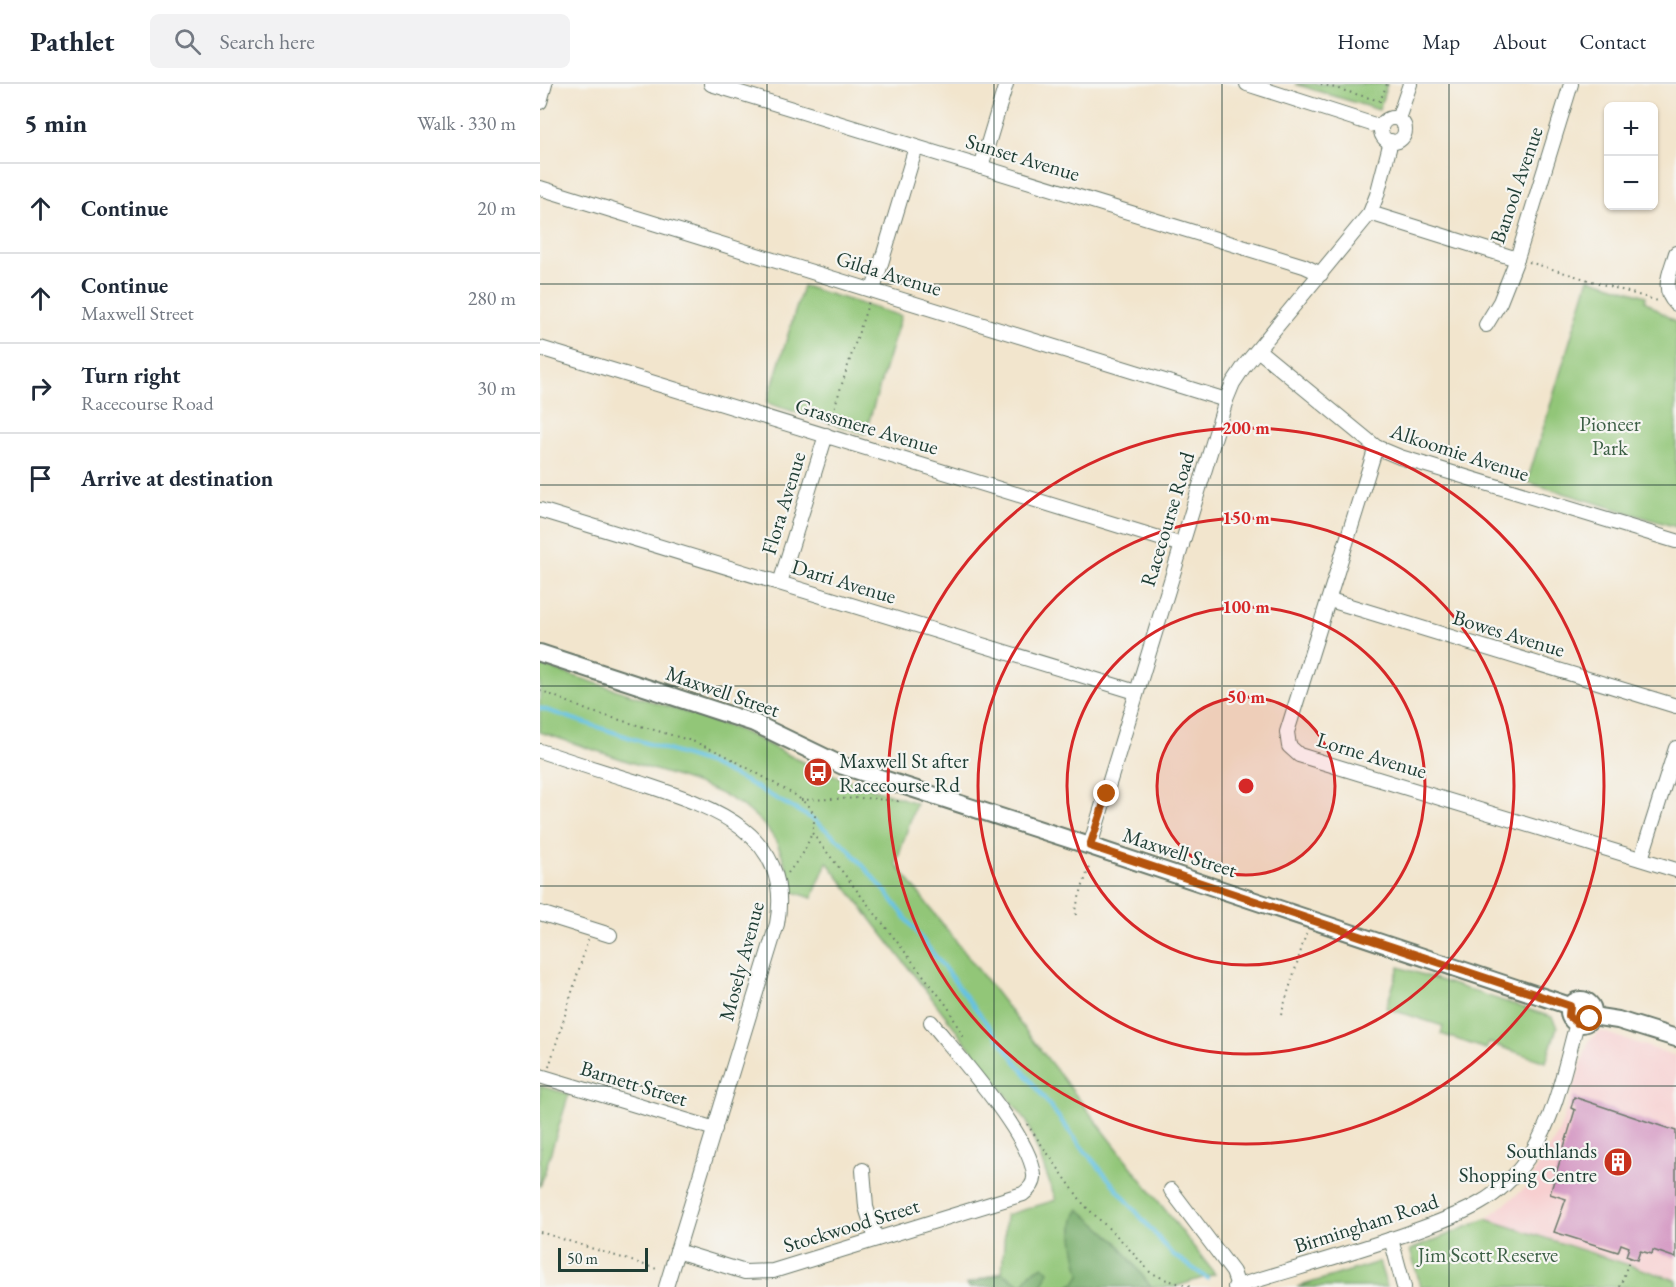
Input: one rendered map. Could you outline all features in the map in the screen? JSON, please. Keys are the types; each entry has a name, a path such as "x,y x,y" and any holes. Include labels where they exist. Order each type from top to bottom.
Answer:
{"main road":[{"name":"Maxwell Street","path":"540,653 754,723 830,761 1570,1006 1569,1016 1584,1020"},
{"path":"1584,1020 1618,1020 1676,1038"}],"street":[{"path":"540,102 545,84"},
{"name":"Sunset Avenue","path":"711,84 1304,266 1321,274"},
{"path":"981,167 1006,84"},
{"path":"1247,84 1381,127"},
{"path":"1398,119 1410,84"},
{"name":"Banool Avenue","path":"1370,213 1517,259 1571,84"},
{"path":"1381,127 1388,119 1398,119"},
{"path":"1381,127 1384,138 1391,141 1399,139 1404,133 1403,125 1398,119"},
{"name":"Racecourse Road","path":"1090,846 1226,400 1238,374 1370,213 1391,141"},
{"path":"873,290 916,147"},
{"name":"Gilda Avenue","path":"540,188 1226,400"},
{"path":"1676,253 1667,285 1668,294 1676,303"},
{"path":"1486,325 1500,302 1517,259"},
{"name":"Grassmere Avenue","path":"540,348 1182,544"},
{"name":"Alkoomie Avenue","path":"1258,350 1376,447 1400,458 1676,541"},
{"name":"Flora Avenue","path":"780,583 826,435"},
{"name":"Lorne Avenue","path":"1376,447 1287,732 1287,742 1295,752 1676,870"},
{"name":"Darri Avenue","path":"540,510 1136,692"},
{"name":"Bowes Avenue","path":"1329,600 1676,706"},
{"path":"1641,859 1676,748"},
{"name":"Mosely Avenue","path":"540,751 692,801 728,817 756,840 768,859 777,881 780,900 777,924 666,1287"},
{"path":"540,913 609,934"},
{"name":"Birmingham Road","path":"1236,1287 1390,1239 1466,1211 1482,1202 1516,1173 1532,1152 1547,1123 1584,1020"},
{"name":"Stockwood Street","path":"677,1251 753,1273 773,1271 1023,1194 1032,1184 1033,1172 1018,1135 931,1022"},
{"name":"Barnett Street","path":"543,1077 715,1129"},
{"path":"862,1170 866,1207 876,1239"},
{"path":"1171,1190 1233,1272 1236,1287"},
{"path":"1390,1239 1404,1287"}],"path":[{"path":"1321,84 1377,101 1382,100 1387,84"},
{"path":"1517,259 1665,303 1676,303"},
{"path":"826,435 873,290"},
{"path":"540,690 589,711 692,741 723,754 772,780 809,806 815,816 812,833 804,852 796,865 777,881"},
{"path":"801,800 865,798 898,801 904,785"},
{"path":"812,833 948,1007 959,1033 969,1048"},
{"path":"1076,915 1075,910 1090,864"},
{"path":"543,1077 591,929"},
{"path":"1281,1015 1306,934"},
{"path":"1024,1120 1084,1205 1126,1245 1150,1272 1191,1287"},
{"path":"540,1232 670,1273"},
{"path":"1620,1287 1630,1258"}],"shaded area":[{"path":"1601,1031 1676,1056 1676,1279 1486,1219 1525,1188 1559,1132 1589,1040"}],"green space":[{"path":"1295,84 1387,84 1379,110"},
{"name":"Pioneer Park","path":"1589,278 1646,296 1645,301 1676,323 1676,527 1527,482"},
{"path":"803,286 901,316 865,434 767,403"},
{"path":"540,665 731,727 811,766 916,803 896,864 1215,1274 1174,1287 968,1287 967,1284 1002,1272 1006,1215 1056,1200 1027,1122 827,862 812,898 791,891 785,862 776,841 759,820 745,808 692,782 540,732"},
{"path":"1399,967 1552,1017 1557,1027 1546,1062 1489,1043 1486,1049 1441,1034 1443,1026 1386,1008"},
{"path":"540,1086 569,1094 540,1187"},
{"path":"1079,1209 1117,1242 1151,1287 1064,1287 1075,1283 1080,1275 1073,1232 1073,1223"},
{"name":"Jim Scott Reserve","path":"1486,1219 1676,1280 1676,1287 1421,1287 1410,1250"},
{"path":"1379,1262 1387,1287 1297,1287"},
{"path":"1043,1266 1049,1271 1042,1287 968,1287 967,1284 1002,1273 1023,1285 1030,1273"}],"building":[{"name":"Southlands Shopping Centre","path":"1574,1097 1676,1131 1676,1258 1653,1250 1652,1254 1640,1251 1637,1260 1626,1256 1629,1247 1621,1244 1618,1252 1554,1232 1566,1199 1550,1194 1575,1110 1571,1108"}],"waterway":[{"path":"540,708 707,763 747,782 814,820 846,846 886,892 1080,1145 1171,1253 1207,1278"}],"place":[{"name":"Maxwell St after Racecourse Rd","path":"818,772"},
{"name":"Southlands Shopping Centre","path":"1618,1162"}],"route":[{"path":"1107,794 1090,846 1570,1006 1569,1016 1577,1023 1584,1023 1590,1019"}]}
